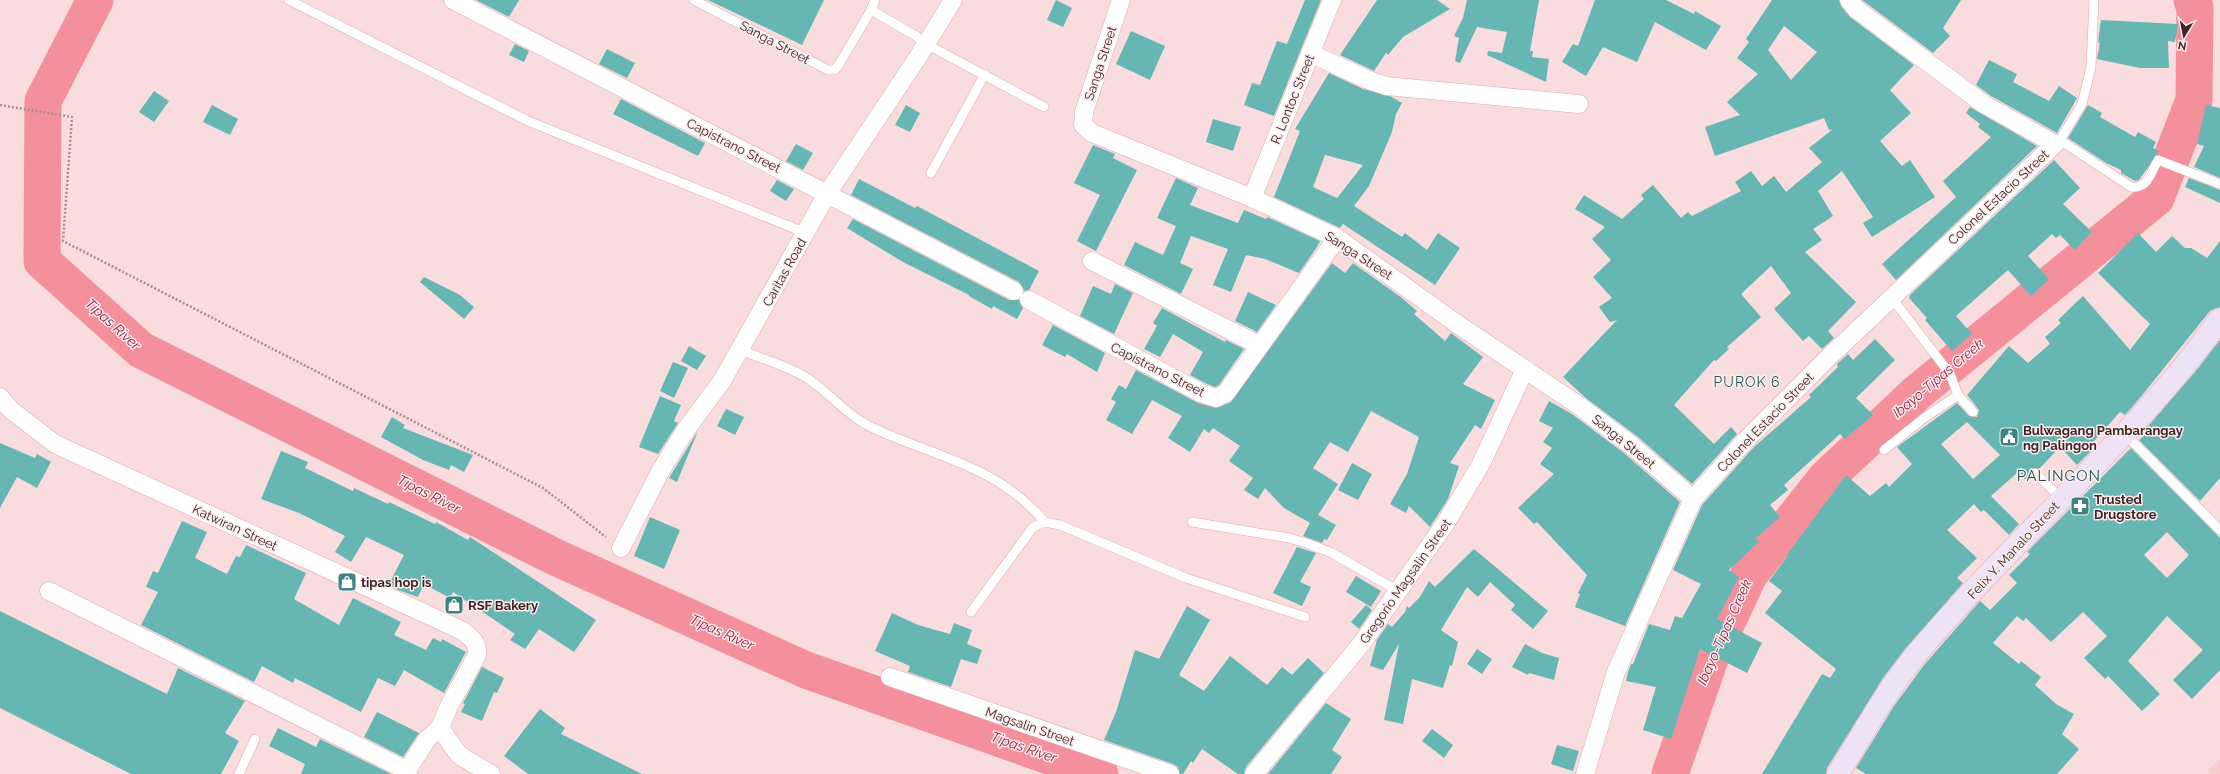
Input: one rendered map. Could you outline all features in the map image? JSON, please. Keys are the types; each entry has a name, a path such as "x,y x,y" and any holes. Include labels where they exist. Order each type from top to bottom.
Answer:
{"main road":[{"name":"Felix Y. Manalo Street","path":"1838,774 1876,713 1914,658 2015,545 2125,434 2204,341 2220,319"}],"street":[{"name":"Capistrano Street","path":"453,0 1014,291"},
{"name":"Caritas Road","path":"620,548 661,470 687,428 722,381 828,194 930,46 953,0"},
{"name":"Sanga Street","path":"1120,0 1084,112 1083,125 1092,133 1252,198 1337,238 1460,326 1526,368 1578,405 1631,445 1694,499"},
{"name":"R. Lontoc Street","path":"1252,198 1332,0"},
{"path":"1849,0 1856,9 1985,104 2057,142"},
{"path":"1310,53 1366,79 1386,86 1579,104"},
{"name":"Colonel Estacio Street","path":"1585,774 1616,672 1694,499 1746,441 1891,297 2057,142"},
{"name":"Capistrano Street","path":"1029,300 1201,393 1216,398 1226,393 1337,238"},
{"path":"1092,261 1259,345"},
{"name":"Gregorio Magsalin Street","path":"1254,774 1362,643 1448,521 1481,464 1526,368"},
{"name":"Katwiran Street","path":"0,397 12,410 55,444 463,631 474,640 478,646 474,662 449,706 440,728"},
{"path":"49,591 406,773 427,739 440,728 459,754 491,774"},
{"name":"Magsalin Street","path":"890,677 1170,774"}],"lane":[{"path":"289,0 528,121 806,233"},
{"name":"Sanga Street","path":"694,0 828,70 834,70 838,66 871,10 875,0"},
{"path":"2094,0 2091,67 2082,104 2057,142 2131,187 2138,188 2144,185 2158,160 2220,184"},
{"path":"871,10 916,36 930,46 985,74 1044,107"},
{"path":"931,173 985,74"},
{"path":"1891,297 1950,374 1958,395 1973,412"},
{"path":"740,350 806,377 823,389 838,405 868,425 967,464 1017,493 1045,522"},
{"path":"1884,450 1924,418 1958,395"},
{"path":"2125,434 2220,530"},
{"path":"2035,473 2062,498"},
{"path":"970,612 1033,527 1045,522 1060,525 1186,578 1305,618"},
{"path":"1192,522 1289,538 1306,543 1332,553 1398,591"},
{"path":"239,774 255,739"}],"path":[{"path":"0,105 72,117 63,241 543,488 620,548"}],"shaded area":[{"path":"2220,759 2220,774 2211,774 2207,771"}],"building":[{"path":"476,0 519,0 509,17"},
{"path":"708,0 824,0 802,45"},
{"path":"1056,0 1072,8 1063,27 1047,20"},
{"path":"1305,0 1321,0 1274,116 1244,105 1252,83 1260,85 1277,41 1287,44"},
{"path":"1377,0 1437,0 1450,9 1403,37 1388,55 1386,53 1374,71 1340,55"},
{"path":"1467,0 1539,0 1530,51 1533,51 1532,57 1549,59 1546,82 1487,55 1488,51 1502,53 1507,32 1477,27 1460,63 1455,61 1459,38 1454,36 1463,18"},
{"path":"1595,0 1666,0 1694,14 1695,11 1721,26 1706,50 1655,22 1637,62 1603,47 1586,76 1562,62 1573,44 1578,46"},
{"path":"1772,0 1839,0 1841,6 1850,17 1914,65 1890,90 1911,113 1880,141 1902,166 1910,160 1935,197 1872,237 1863,223 1873,217 1842,171 1818,191 1833,216 1813,229 1822,240 1805,252 1856,302 1828,331 1834,338 1822,349 1809,336 1803,341 1774,309 1791,293 1771,266 1741,294 1761,317 1727,347 1729,349 1716,361 1714,360 1674,405 1714,444 1731,427 1737,434 1692,484 1638,437 1587,399 1563,377 1617,320 1610,322 1599,307 1612,298 1593,277 1611,260 1592,239 1605,227 1575,209 1584,195 1622,219 1644,199 1641,195 1653,185 1681,218 1688,212 1692,216 1741,191 1735,182 1751,171 1762,186 1774,176 1786,192 1822,162 1809,148 1833,129 1829,130 1824,118 1715,156 1705,127 1740,115 1727,102 1758,74 1737,58 1749,42 1746,39","holes":["1784,26 1817,52 1791,80 1768,50"]},
{"path":"1862,0 1961,0 1943,28 1950,36 1933,53"},
{"path":"2101,20 2178,24 2175,42 2168,41 2169,68 2140,68 2097,59 2100,43 2098,42"},
{"path":"1131,31 1165,46 1150,80 1116,64"},
{"path":"515,44 529,51 524,62 509,55"},
{"path":"607,49 635,63 627,78 599,64"},
{"path":"1989,60 2017,74 2013,82 2049,101 2059,86 2077,98 2057,133 1991,96 1976,85"},
{"path":"1329,73 1363,89 1392,97 1402,103 1396,114 1392,132 1369,186 1354,206 1402,237 1405,233 1427,250 1438,233 1460,248 1435,285 1343,224 1340,228 1274,197 1300,131 1295,129","holes":["1325,155 1363,165 1337,198 1313,187"]},
{"path":"154,91 169,101 154,122 139,112"},
{"path":"621,99 705,143 698,156 613,114"},
{"path":"212,105 238,119 230,135 203,122"},
{"path":"906,105 920,113 910,132 895,125"},
{"path":"2088,105 2102,113 2100,117 2135,137 2138,132 2156,142 2153,148 2159,151 2139,180 2135,181 2121,173 2121,170 2106,163 2068,138"},
{"path":"2206,105 2220,108 2220,178 2194,167 2204,146 2197,144"},
{"path":"1970,107 2037,146 1896,280 1882,264 1956,197 1943,181 1991,137 1978,127 1980,124 1966,113"},
{"path":"1213,119 1241,127 1233,151 1206,142"},
{"path":"796,144 813,153 803,170 786,161"},
{"path":"1093,145 1115,154 1113,158 1137,170 1096,251 1077,241 1100,195 1074,183"},
{"path":"2054,160 2080,188 2063,204 2092,232 2075,250 2060,235 2056,238 2052,234 2028,256 2049,279 2031,296 2008,270 1956,316 1972,334 1952,351 1925,320 1927,318 1909,298 1910,295"},
{"path":"1176,178 1198,188 1190,205 1238,223 1244,210 1266,219 1267,217 1320,241 1299,273 1265,259 1246,255 1231,292 1213,285 1228,249 1191,236 1180,263 1193,269 1181,294 1124,265 1135,242 1163,255 1176,226 1157,218"},
{"path":"2189,178 2220,190 2220,203 2185,187"},
{"path":"859,179 915,208 917,206 1039,271 1029,290 1024,291 1019,282 851,195"},
{"path":"777,180 794,189 786,201 770,191"},
{"path":"853,219 1009,300 1019,300 1023,308 1017,319 993,306 992,309 969,295 903,262 860,236 847,228"},
{"path":"2138,233 2156,252 2172,236 2185,248 2191,248 2207,258 2220,241 2220,307 2210,311 2139,399 2125,415 2120,412 2094,441 2097,445 2077,465 2060,447 2039,469 2031,469 2029,472 2031,477 2027,481 2018,472 1991,496 2019,524 2009,535 1984,510 1981,512 1974,504 1947,530 1977,558 1957,578 1963,583 1905,649 1883,678 1827,768 1826,774 1762,774 1822,674 1830,678 1836,669 1765,613 1782,591 1769,581 1846,475 1870,496 1886,483 1889,487 1912,464 1897,447 1957,403 1969,416 1977,417 1979,410 1967,395 2009,346 2028,363 2050,344 2045,337 2061,323 2058,320 2083,296 2130,350 2150,324 2098,273","holes":["1967,422 2000,455 1973,479 1941,444"]},
{"path":"1332,263 1345,273 1353,263 1402,298 1417,311 1414,314 1445,341 1451,333 1483,357 1463,384 1495,400 1481,429 1475,425 1450,463 1459,466 1448,499 1430,527 1409,506 1406,513 1390,504 1407,474 1419,437 1371,411 1348,452 1330,442 1313,468 1338,484 1318,515 1336,525 1327,540 1324,539 1322,543 1303,536 1310,523 1284,508 1265,488 1258,499 1244,490 1253,478 1229,461 1240,446 1213,428 1209,433 1204,429 1190,452 1168,438 1182,416 1152,400 1132,434 1106,420 1116,402 1111,399 1119,385 1126,389 1136,370 1198,403 1216,408 1231,402"},
{"path":"424,277 460,295 474,307 464,319 420,282"},
{"path":"1115,284 1133,293 1114,334 1080,316 1093,286 1111,294"},
{"path":"1248,292 1276,305 1257,332 1235,321"},
{"path":"1162,308 1225,342 1226,340 1244,349 1219,385 1215,387 1190,375 1203,352 1173,334 1160,357 1144,349 1157,326 1153,323"},
{"path":"1053,325 1105,353 1097,372 1067,354 1065,357 1042,345"},
{"path":"1875,339 1895,360 1856,398 1873,415 1845,439 1840,434 1784,485 1788,490 1770,505 1780,517 1756,538 1759,542 1729,570 1739,577 1717,619 1762,643 1747,673 1700,649 1671,739 1643,730 1656,687 1626,681 1628,672 1631,664 1633,664 1649,624 1670,630 1675,616 1682,618 1701,584 1673,570 1702,505 1754,447 1811,397 1809,395 1838,367 1837,364 1848,354 1853,360"},
{"path":"2220,340 2220,478 2200,501 2139,440 2147,433 2144,431 2195,372"},
{"path":"689,346 706,356 697,370 681,361"},
{"path":"673,362 688,368 674,398 660,391"},
{"path":"660,396 681,405 674,421 678,423 658,454 639,447"},
{"path":"1549,401 1572,414 1624,453 1680,502 1625,626 1575,607 1580,594 1578,593 1587,575 1537,522 1534,524 1518,508 1554,474 1540,464 1552,448 1543,442 1553,428 1539,421"},
{"path":"726,409 744,417 735,435 717,426"},
{"path":"392,417 405,425 403,428 473,455 464,472 451,465 449,470 423,460 381,437"},
{"path":"698,431 677,482 669,478 696,434"},
{"path":"0,443 35,458 37,454 51,462 37,488 17,477 0,508"},
{"path":"2131,448 2220,538 2220,670 2192,699 2173,680 2203,650 2167,616 2128,661 2160,694 2142,711 2108,676 2105,679 2084,658 2107,636 2083,612 2051,642 2026,618 2023,621 2017,616 1993,643 2019,664 2021,661 2041,677 2035,685 2056,704 2074,714 2062,734 2079,749 2057,774 1866,774 1856,768 1894,706 1924,665 1980,601 1990,610 2017,583 2009,575 2030,554 2027,552","holes":["2167,532 2189,555 2167,578 2144,555"]},
{"path":"281,451 308,462 305,468 353,491 354,488 388,504 389,502 435,524 436,522 468,540 470,537 596,620 574,652 539,629 525,649 510,640 515,634 453,592 450,598 424,584 418,597 398,590 389,584 404,555 366,537 351,562 335,552 345,536 299,513 261,499"},
{"path":"1352,463 1372,474 1358,500 1338,490"},
{"path":"650,517 680,530 664,569 634,556"},
{"path":"182,521 207,532 195,558 227,574 236,556 240,557 246,545 306,573 294,599 339,625 353,598 401,622 394,635 426,650 433,638 441,642 442,639 466,652 444,693 404,670 395,686 378,678 361,712 295,678 293,683 262,666 254,682 141,625 158,592 146,587 153,571 158,573"},
{"path":"1297,547 1316,553 1300,582 1311,587 1302,606 1273,593"},
{"path":"1474,549 1548,611 1533,629 1511,610 1515,605 1490,582 1478,597 1467,587 1441,630 1458,642 1452,666 1450,665 1443,688 1412,679 1403,724 1384,720 1399,644 1383,670 1370,666 1377,640 1388,624 1392,627 1405,612 1407,606 1409,608 1420,597 1429,581 1435,587"},
{"path":"1356,576 1381,591 1371,607 1346,592"},
{"path":"1366,605 1372,610 1359,629 1351,622"},
{"path":"1187,606 1210,620 1179,675 1204,691 1230,656 1267,685 1282,667 1292,675 1308,658 1324,673 1246,767 1244,774 1238,774 1202,749 1193,763 1191,761 1183,774 1180,774 1178,767 1173,764 1104,740 1116,712 1135,650 1159,659"},
{"path":"0,611 167,694 178,668 245,701 225,733 239,741 221,774 131,774 0,708"},
{"path":"892,613 918,625 950,634 954,623 972,630 967,644 982,650 977,664 961,659 951,687 908,672 910,666 875,651"},
{"path":"1525,644 1542,653 1559,658 1554,680 1529,673 1528,675 1512,667"},
{"path":"1477,649 1492,659 1482,674 1467,664"},
{"path":"482,667 504,678 497,693 494,692 482,721 461,712 465,704 463,703"},
{"path":"1326,703 1351,719 1332,750 1342,757 1331,774 1268,774"},
{"path":"540,709 565,728 561,734 642,774 528,774 504,756"},
{"path":"377,712 419,733 403,757 364,737"},
{"path":"278,728 316,747 320,739 391,774 301,774 305,764 269,746"},
{"path":"1432,729 1453,745 1444,758 1422,741"},
{"path":"1557,745 1579,751 1573,771 1551,764"}],"waterway":[{"name":"Tipas River","path":"95,0 43,101 42,261 141,350 555,557 806,670 1100,774"},
{"name":"Ibayo-Tipas Creek","path":"1670,774 1710,659 1749,575 1826,478 1919,391 2156,198 2194,100 2195,8 2192,0"}],"place":[{"name":"Bulwagang Pambarangay ng Palingon","path":"2009,437"},
{"name":"Trusted Drugstore","path":"2080,506"},
{"name":"tipas hop is","path":"347,582"},
{"name":"RSF Bakery","path":"454,605"}],"district":[{"name":"PUROK 6","path":"1747,382"},
{"name":"PALINGON","path":"2059,476"}]}
